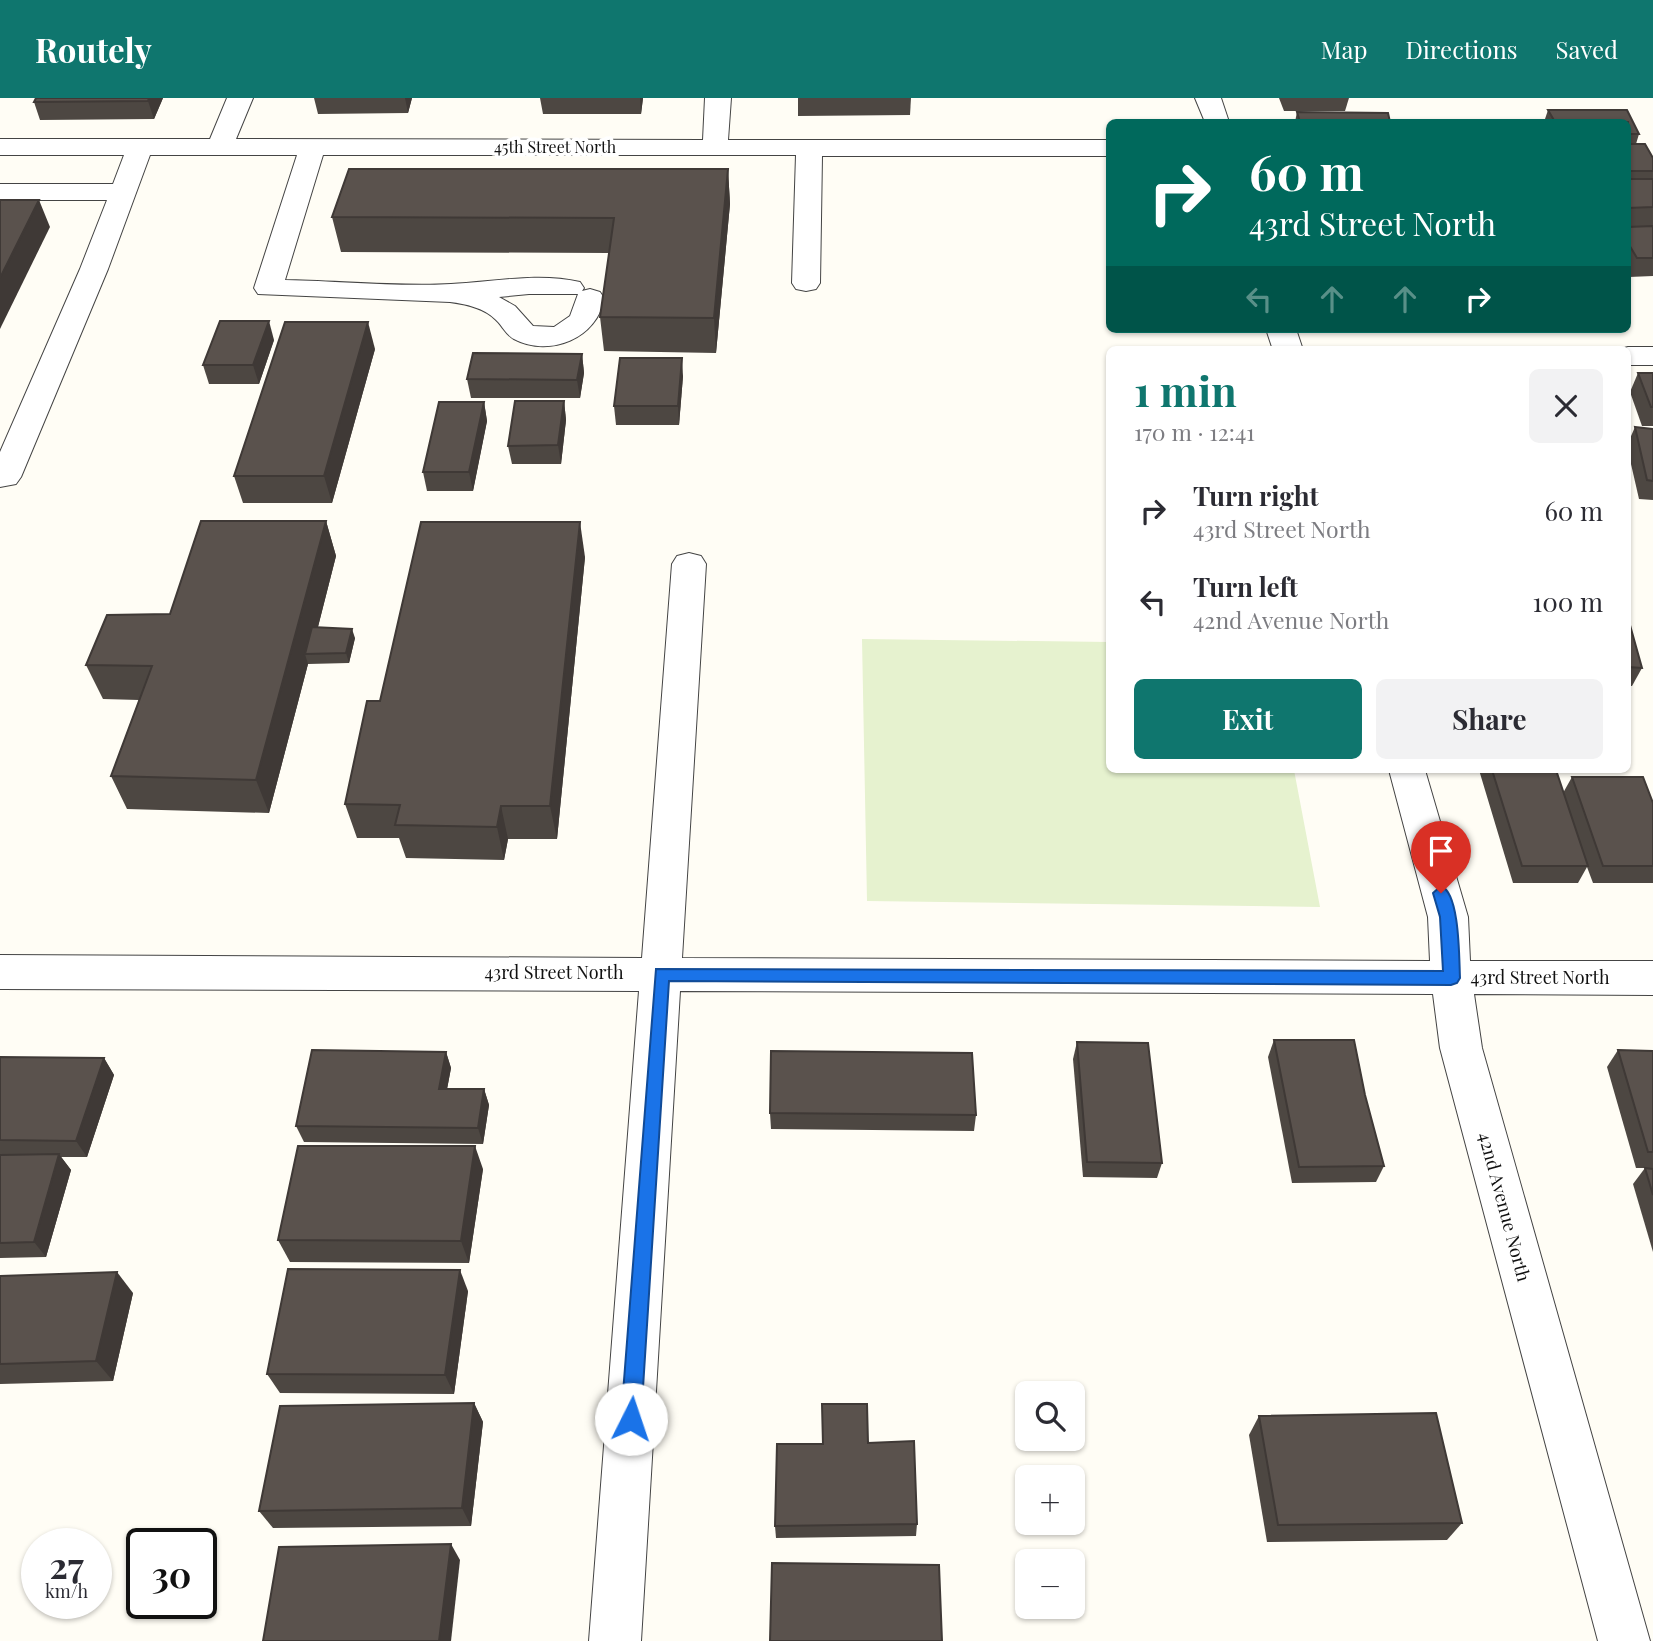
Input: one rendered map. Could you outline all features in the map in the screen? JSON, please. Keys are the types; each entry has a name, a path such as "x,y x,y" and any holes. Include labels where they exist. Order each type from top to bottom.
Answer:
{"street":[{"path":"220,147 240,98"},
{"path":"715,147 718,98"},
{"path":"1208,98 1216,119"},
{"name":"45th Street North","path":"0,147 1106,148"},
{"path":"0,477 5,477 94,269 140,147"},
{"path":"313,147 268,288 450,293 550,285 580,293 589,310 577,326 553,337 530,335 520,330 508,312 484,300 450,293"},
{"path":"806,283 809,148"},
{"path":"0,192 123,192"},
{"path":"511,288 569,315 577,326"},
{"path":"1631,356 1653,356"},
{"path":"615,1641 689,564"},
{"name":"42nd Avenue North","path":"1408,773 1448,917 1451,978 1461,1048 1624,1641"},
{"name":"43rd Street North","path":"0,972 1653,978"}],"green space":[{"path":"862,639 1106,642 1106,773 1295,773 1320,907 867,901"}],"building":[{"path":"36,98 149,98 148,101 34,102"},
{"path":"1548,110 1627,110 1639,134 1631,134 1631,119 1553,119"},
{"path":"1297,112 1388,113 1389,119 1299,119"},
{"path":"1631,144 1645,144 1653,158 1653,171 1631,171"},
{"path":"349,169 728,169 714,318 600,317 614,218 332,217"},
{"path":"1631,179 1653,179 1653,207 1631,208"},
{"path":"0,200 39,200 0,278"},
{"path":"1653,226 1653,258 1637,258 1631,248 1631,227"},
{"path":"220,321 269,321 253,365 203,365"},
{"path":"285,322 368,322 324,476 234,476"},
{"path":"473,353 582,354 577,380 467,379"},
{"path":"620,358 682,358 678,406 614,406"},
{"path":"1638,373 1653,373 1653,407 1651,407"},
{"path":"515,401 564,401 558,445 508,446"},
{"path":"439,402 484,402 469,472 423,472"},
{"path":"1635,427 1653,429 1653,481 1647,480"},
{"path":"201,521 326,521 256,780 111,776 152,666 86,665 107,615 170,614"},
{"path":"421,522 580,522 550,806 501,806 497,827 395,825 400,805 345,804 367,701 380,701"},
{"path":"312,627 352,629 346,653 305,654"},
{"path":"1631,629 1642,668 1631,667"},
{"path":"1493,773 1557,773 1588,866 1522,866"},
{"path":"1572,777 1643,777 1653,803 1653,866 1603,866"},
{"path":"1274,1040 1354,1040 1384,1166 1299,1167"},
{"path":"1077,1042 1148,1043 1162,1163 1087,1162"},
{"path":"312,1050 446,1052 439,1089 484,1089 478,1128 296,1126"},
{"path":"1618,1050 1653,1051 1653,1152 1648,1152"},
{"path":"771,1051 972,1053 976,1115 770,1113"},
{"path":"0,1057 104,1058 76,1141 0,1140"},
{"path":"298,1146 475,1146 461,1241 278,1240"},
{"path":"59,1154 34,1242 0,1243 0,1155"},
{"path":"1645,1168 1653,1169 1653,1195"},
{"path":"288,1269 460,1270 445,1375 267,1374"},
{"path":"117,1272 96,1361 0,1364 0,1276"},
{"path":"474,1403 462,1508 259,1511 280,1406"},
{"path":"822,1404 867,1404 868,1443 914,1441 917,1524 775,1526 777,1444 823,1444"},
{"path":"1436,1413 1462,1523 1278,1525 1259,1416"},
{"path":"451,1544 439,1641 263,1641 279,1547"},
{"path":"772,1563 939,1565 942,1641 770,1641"}],"route":[{"path":"631,1419 662,974 1451,978 1448,917 1441,893"}]}
